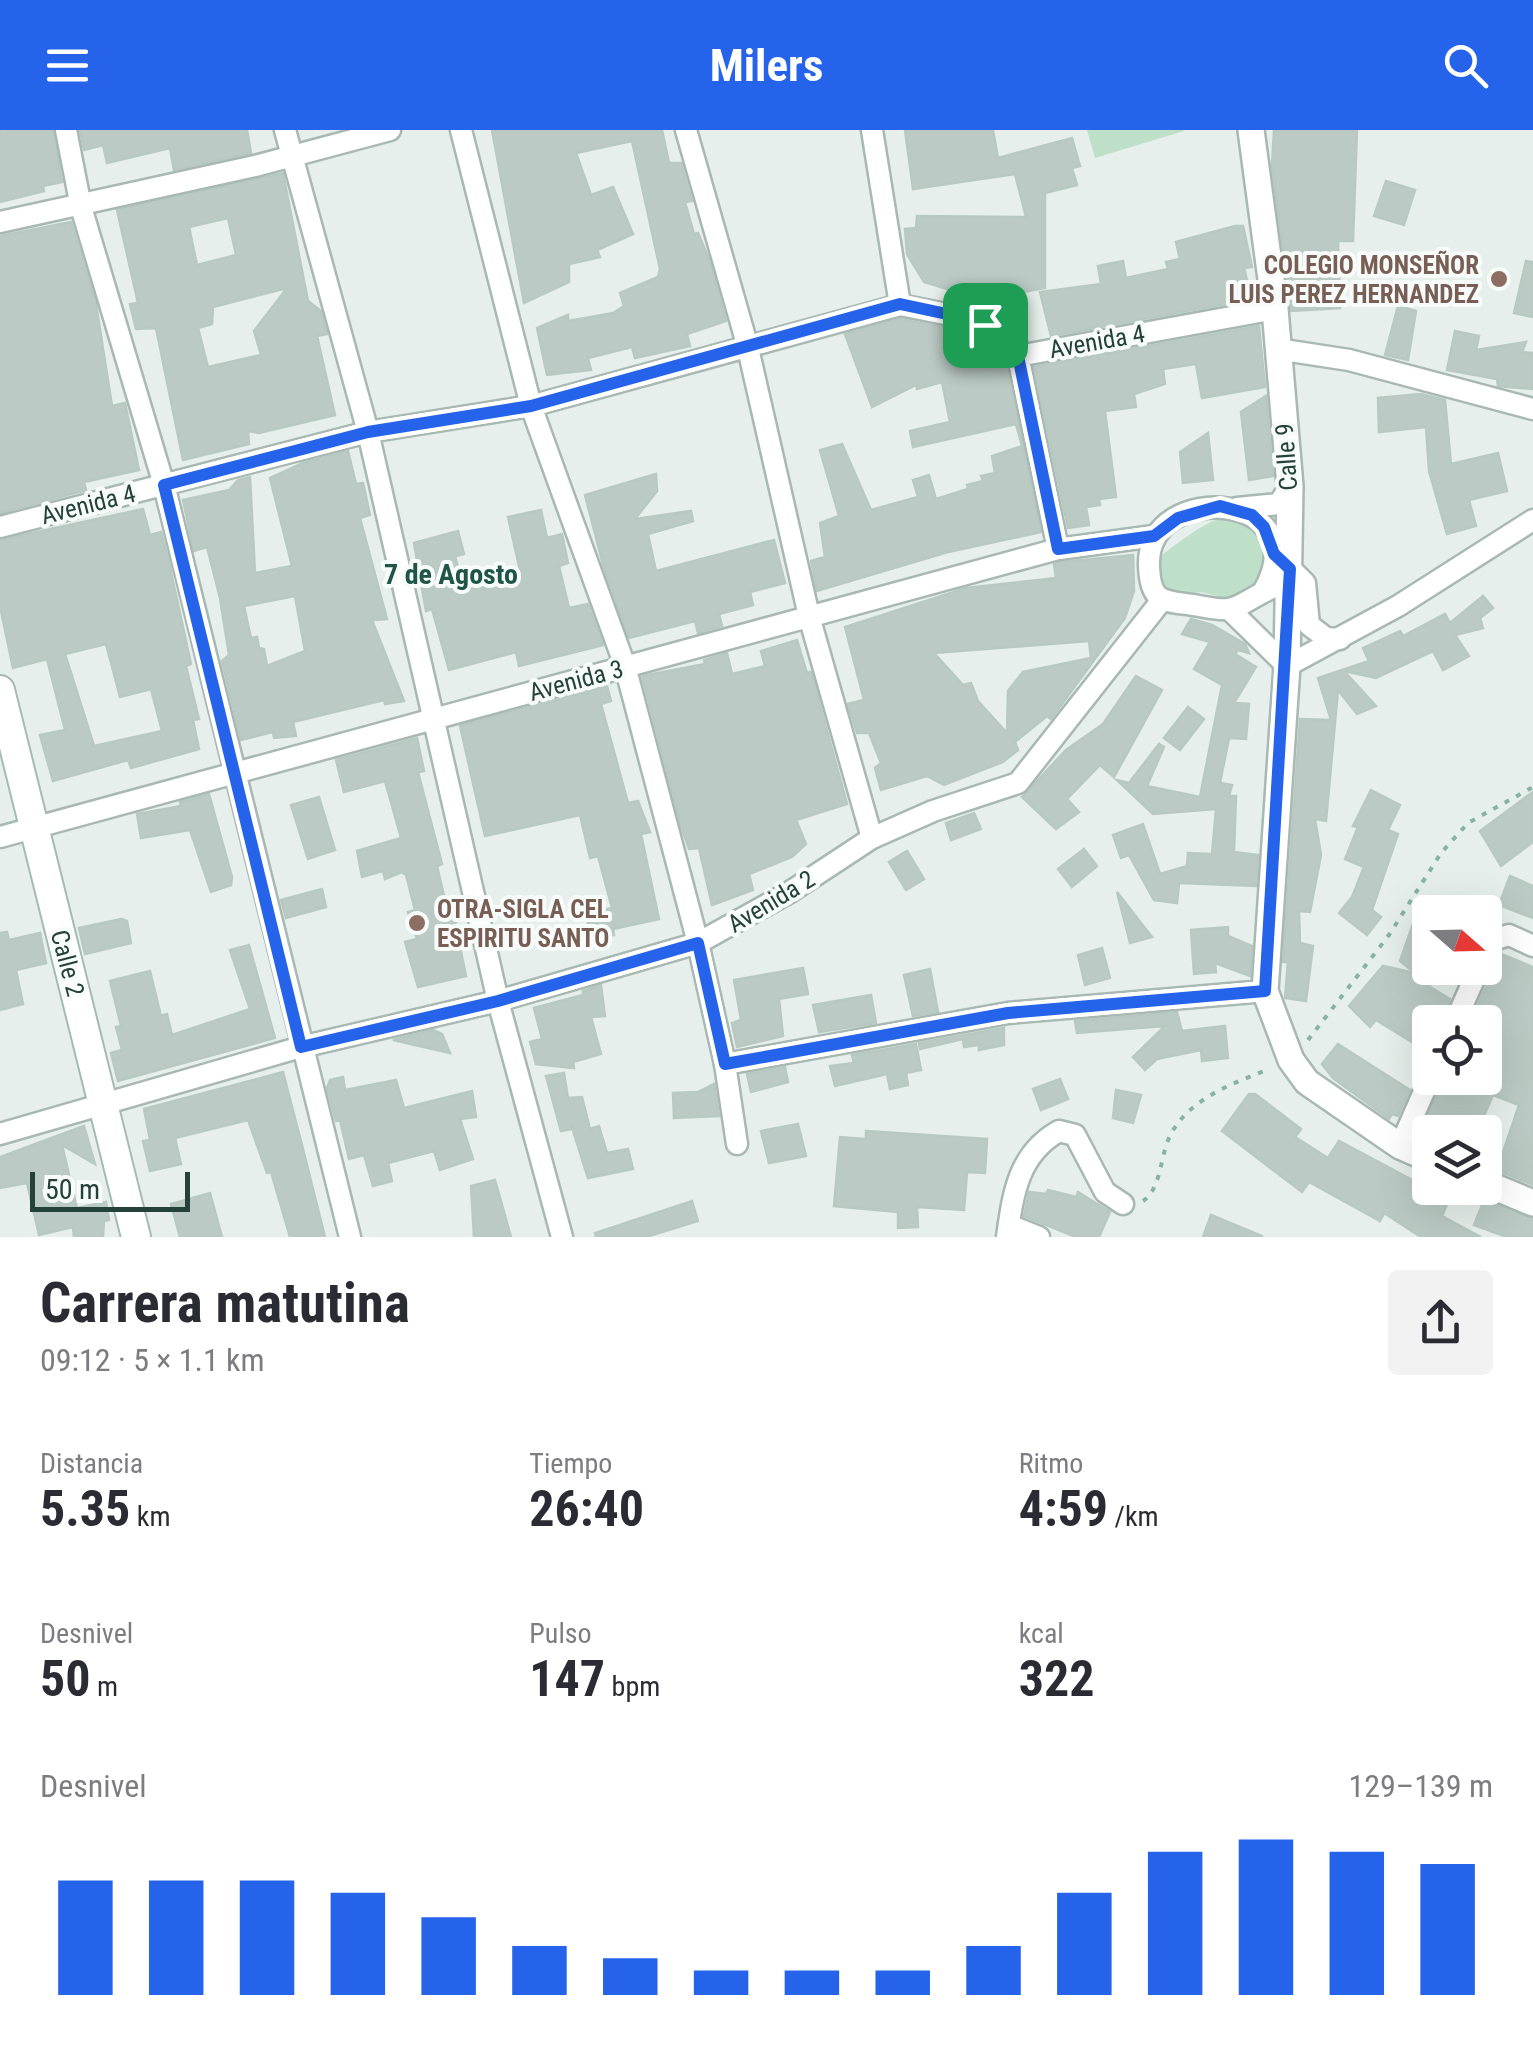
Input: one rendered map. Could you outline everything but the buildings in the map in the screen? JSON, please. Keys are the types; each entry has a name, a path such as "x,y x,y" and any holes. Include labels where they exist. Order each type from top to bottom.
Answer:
{"main road":[{"name":"Calle 2","path":"0,690 136,1237"}],"street":[{"path":"66,130 81,207 164,485 350,1237"},
{"path":"285,130 368,432 498,1001 562,1237"},
{"path":"0,222 81,207 390,130"},
{"path":"461,130 531,406 625,666 698,943 725,1064 737,1144"},
{"path":"686,130 747,344 808,616 872,838"},
{"path":"872,130 900,304"},
{"name":"Calle 9","path":"1251,130 1275,309 1290,486 1282,562 1287,666 1265,991 1290,1060 1307,1082 1412,1151"},
{"name":"Avenida 4","path":"0,527 368,432 531,406 900,304 975,320 1018,356 1275,309"},
{"path":"1277,349 1349,360 1533,409"},
{"path":"1018,356 1058,549"},
{"path":"1237,508 1264,527 1282,562 1286,580 1231,611 1168,605 1150,575 1154,536 1164,525 1204,509 1279,504 1290,486"},
{"path":"1231,611 1287,666 1340,639 1533,520"},
{"name":"Avenida 3","path":"0,837 1058,549 1154,536"},
{"path":"1282,562 1304,582 1310,625 1326,638 1340,639"},
{"name":"Avenida 2","path":"0,1134 301,1047 498,1001 698,943 790,892 872,838 932,811 1018,783 1162,600"},
{"path":"1502,937 1509,935 1533,946"},
{"path":"725,1064 1008,1013 1265,991"},
{"path":"1400,1146 1422,1095"},
{"path":"1039,1237 1008,1231 1024,1163 1041,1142 1059,1132 1075,1135 1105,1192 1123,1204"},
{"path":"1502,1189 1533,1203"}],"path":[{"path":"1123,1204 1148,1199 1170,1135 1196,1103 1290,1060 1339,1005 1459,832 1500,802 1533,787"}],"green space":[{"path":"1087,130 1183,130 1184,131 1095,158"},
{"path":"1220,518 1238,521 1262,538 1263,567 1252,587 1237,601 1201,592 1173,595 1158,589 1159,557"}],"place":[{"name":"COLEGIO MONSEÑOR LUIS PEREZ HERNANDEZ","path":"1499,279"},
{"name":"OTRA-SIGLA CEL ESPIRITU SANTO","path":"417,923"}],"district":[{"name":"7 de Agosto","path":"451,574"}],"route":[{"path":"900,304 985,325 1018,356 1058,549 1154,536 1178,518 1220,506 1252,515 1264,527 1274,554 1290,569 1265,991 1008,1013 725,1064 698,943 498,1001 301,1047 164,485 368,432 531,406 900,304"}]}
